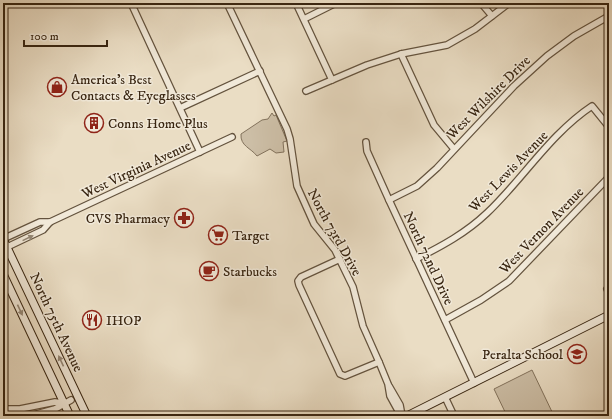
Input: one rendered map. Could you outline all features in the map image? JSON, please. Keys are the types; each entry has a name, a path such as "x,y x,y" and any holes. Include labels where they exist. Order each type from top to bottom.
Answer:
{"main road":[{"name":"North 75th Avenue","path":"3,239 5,248 87,416"},
{"name":"North 75th Avenue","path":"3,274 70,416"},
{"path":"407,416 609,315"}],"street":[{"path":"131,3 200,152"},
{"name":"North 73rd Drive","path":"228,3 290,139 296,186 314,224 335,250 353,287 363,326 388,384 390,396 402,416"},
{"path":"296,3 332,80"},
{"path":"304,19 336,3"},
{"path":"481,3 492,16"},
{"path":"306,91 367,65 401,54 447,45 475,29 509,3"},
{"name":"West Wilshire Drive","path":"389,200 417,186 437,168 454,148 514,86 547,56 574,36 609,16"},
{"path":"401,54 434,125 454,148"},
{"path":"180,108 260,71"},
{"name":"West Lewis Avenue","path":"416,259 453,240 487,213 524,171 578,115 592,106 609,128"},
{"name":"West Virginia Avenue","path":"5,248 43,230 50,222 232,137"},
{"name":"North 72nd Drive","path":"366,142 367,151 474,383"},
{"name":"West Vernon Avenue","path":"445,320 481,300 509,281 609,177"},
{"name":"West Virginia Avenue","path":"3,239 40,222 50,222"},
{"path":"340,259 301,278 298,281 340,374 345,376 379,362"},
{"path":"445,397 454,416"},
{"path":"29,416 55,409 71,400"},
{"path":"3,409 20,409 55,402 64,403"}],"shaded area":[{"path":"272,113 274,116 276,115 287,141 283,142 284,152 276,153 270,149 257,156 244,144 241,134 262,120 268,119"},
{"path":"532,370 554,416 507,416 494,389"}],"place":[{"name":"America's Best Contacts & Eyeglasses","path":"57,87"},
{"name":"Conns Home Plus","path":"94,123"},
{"name":"CVS Pharmacy","path":"184,218"},
{"name":"Target","path":"218,235"},
{"name":"Starbucks","path":"209,271"},
{"name":"IHOP","path":"92,320"},
{"name":"Peralta School","path":"577,354"}]}
